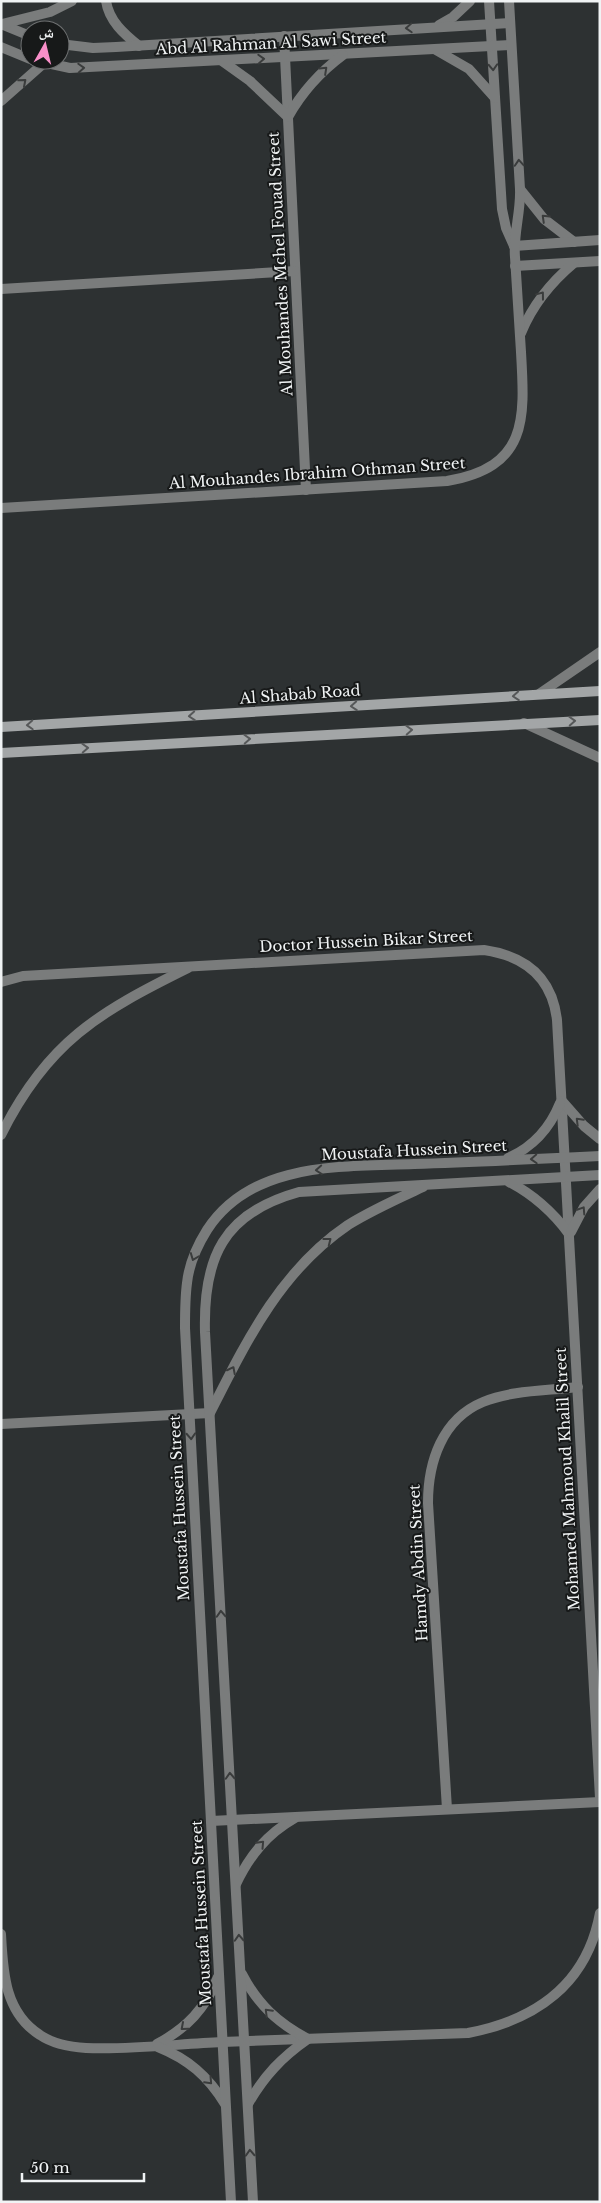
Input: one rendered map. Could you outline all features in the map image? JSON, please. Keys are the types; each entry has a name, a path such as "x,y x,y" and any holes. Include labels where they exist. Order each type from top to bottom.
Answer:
{"main road":[{"name":"Al Shabab Road","path":"1,727 600,691"},
{"path":"1,753 600,720"}],"street":[{"path":"2,24 50,12 72,1"},
{"path":"106,1 114,21 139,46"},
{"path":"435,27 453,17 470,1"},
{"path":"489,1 502,209 506,228 514,246"},
{"path":"509,1 521,208 514,246"},
{"name":"Abd Al Rahman Al Sawi Street","path":"70,45 92,48 139,46 510,22"},
{"path":"2,24 20,32"},
{"name":"Al Mouhandes Mchel Fouad Street","path":"284,36 306,490"},
{"name":"Abd Al Rahman Al Sawi Street","path":"70,68 511,45"},
{"name":"Abd Al Rahman Al Sawi Street","path":"1,47 20,54"},
{"path":"436,49 469,70 495,98"},
{"path":"222,61 250,81 288,118 312,82 344,54"},
{"path":"1,101 37,70"},
{"path":"520,189 544,219 574,242"},
{"path":"514,246 600,240"},
{"name":"Al Mouhandes Ibrahim Othman Street","path":"1,508 448,481 473,476 495,464 512,444 522,420 523,395 514,246"},
{"path":"515,266 600,261"},
{"path":"520,336 536,303 547,288 574,263"},
{"path":"1,289 295,271"},
{"path":"539,694 600,652"},
{"path":"524,724 600,758"},
{"name":"Doctor Hussein Bikar Street","path":"1,982 23,976 462,950 504,953 521,960 536,972 548,988 556,1005 565,1158"},
{"path":"1,1135 34,1079 75,1035 125,1000 194,966"},
{"path":"500,1161 532,1144 554,1117 562,1100 584,1126 600,1139"},
{"name":"Moustafa Hussein Street","path":"231,2202 185,1328 187,1282 192,1260 212,1222 227,1206 245,1192 264,1182 302,1172 600,1156"},
{"name":"Mohamed Mahmoud Khalil Street","path":"565,1158 600,1800"},
{"path":"253,2202 205,1332 206,1289 218,1250 230,1233 260,1206 299,1192 600,1176"},
{"path":"507,1181 529,1194 548,1209 569,1235 584,1207 600,1189"},
{"path":"210,1413 257,1322 297,1269 321,1246 347,1226 376,1208 428,1185"},
{"name":"Hamdy Abdin Street","path":"446,1809 428,1503 428,1478 434,1455 445,1434 462,1416 482,1402 506,1395 578,1387"},
{"path":"1,1424 210,1413"},
{"path":"211,1821 600,1800"},
{"path":"236,1885 244,1867 261,1844 282,1826 299,1816"},
{"path":"1,1934 3,1973 9,1997 21,2018 39,2035 62,2045 86,2048 154,2046 468,2033 498,2028 525,2016 550,2000 570,1978 587,1954 600,1913"},
{"path":"240,1972 252,1993 267,2012 286,2028 308,2039"},
{"path":"154,2046 177,2034 196,2017 210,1996 219,1973"},
{"path":"247,2105 273,2067 308,2039"},
{"path":"154,2046 177,2055 197,2068 214,2086 226,2106"},
{"path":"223,2202 230,2186"},
{"path":"252,2190 259,2202"}]}
